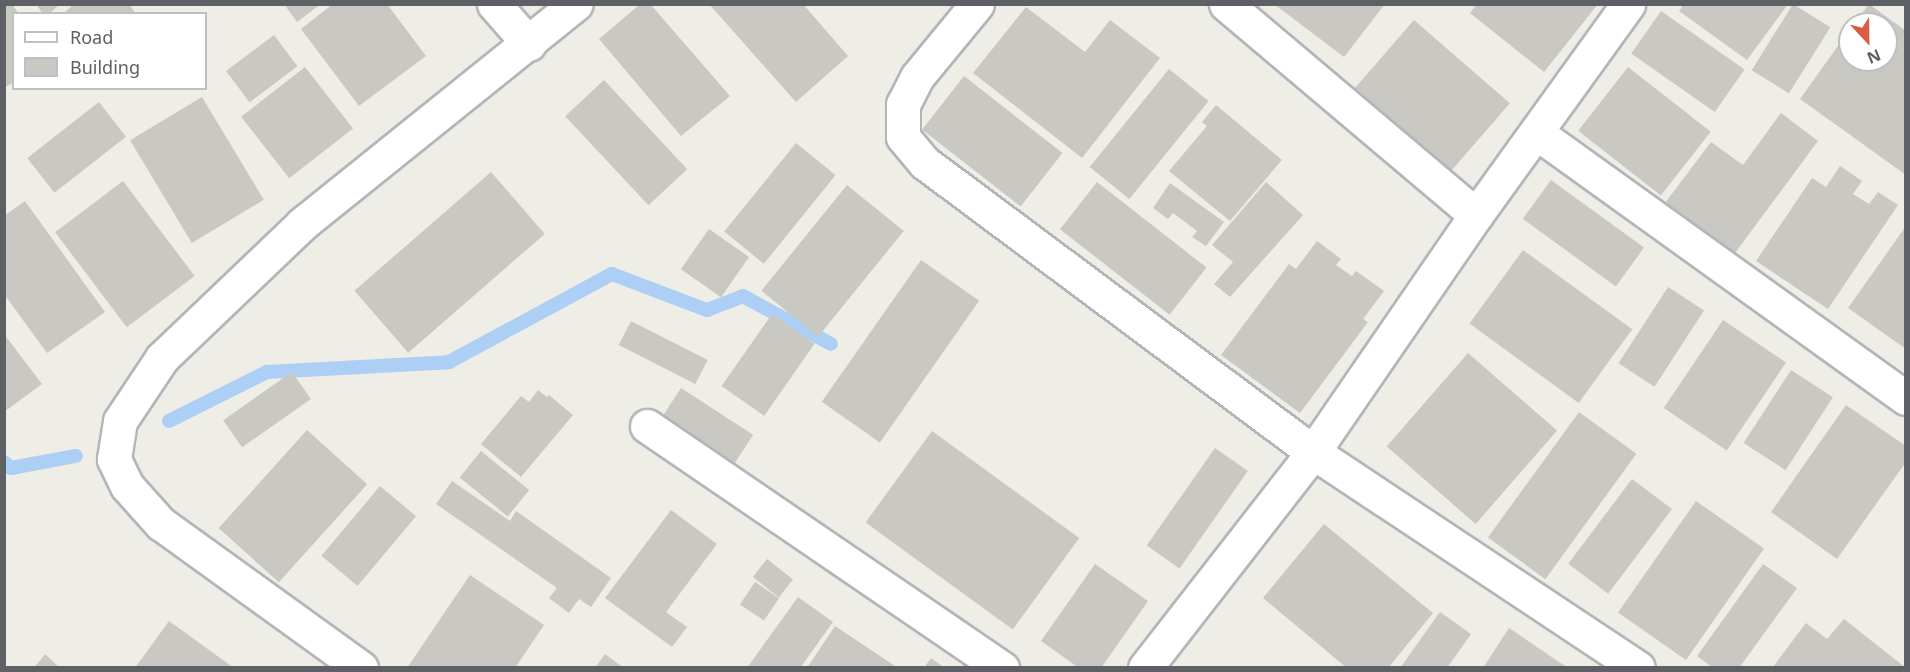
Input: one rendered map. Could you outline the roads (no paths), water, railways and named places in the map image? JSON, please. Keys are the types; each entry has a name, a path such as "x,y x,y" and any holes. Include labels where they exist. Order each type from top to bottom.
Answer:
{"street":[{"path":"494,4 529,44"},
{"path":"361,668 161,524 127,486 114,459 120,421 162,358 302,224 576,4"},
{"path":"977,4 918,76 903,104 903,137 925,163 1313,452 1638,668"},
{"path":"1226,4 1476,215"},
{"path":"1145,668 1313,452 1476,215 1628,4"},
{"path":"1537,133 1905,398"},
{"path":"647,426 1002,668"}],"waterway":[{"path":"169,421 267,372 449,362 612,274 707,310 743,296 831,344"},
{"path":"4,462 11,468 76,456"}]}
